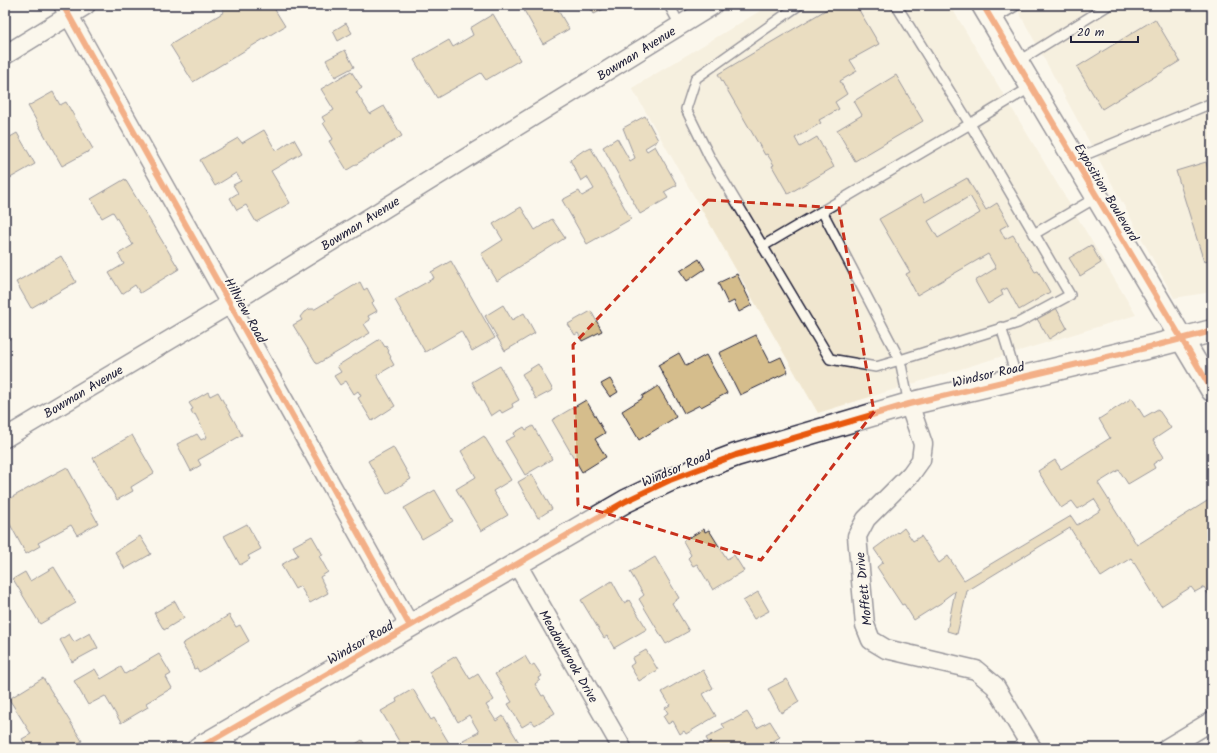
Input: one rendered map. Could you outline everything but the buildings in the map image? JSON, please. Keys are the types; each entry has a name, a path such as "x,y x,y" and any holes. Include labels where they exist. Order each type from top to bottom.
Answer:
{"street":[{"path":"5,55 66,10 86,5"},
{"name":"Bowman Avenue","path":"5,438 230,304 713,5"},
{"name":"Hillview Road","path":"66,10 410,626"},
{"name":"Exposition Boulevard","path":"987,13 1212,390"},
{"name":"Windsor Road","path":"199,748 225,742 410,626 626,501 670,480 736,455 909,404 1182,340 1212,331"},
{"name":"Moffett Drive","path":"909,404 923,444 921,460 911,474 866,519 858,536 865,625 871,640 886,650 976,670 995,686 1032,748"},
{"name":"Meadowbrook Drive","path":"517,564 622,748"},
{"path":"1167,748 1212,721"}],"lane":[{"path":"669,5 680,25"},
{"path":"799,5 696,78 686,109 710,158 830,359 876,367 1001,327 1018,323 1070,295 970,124 896,5"},
{"path":"987,13 1018,5"},
{"path":"1017,62 1109,5"},
{"path":"762,246 1032,87"},
{"path":"1075,159 1212,103"},
{"path":"1034,234 1097,196"},
{"path":"822,211 900,360 909,404"},
{"path":"1001,327 1018,379"}],"highlighted area":[{"path":"708,200 839,208 874,412 761,560 578,505 573,345"}],"shaded area":[{"path":"770,5 950,5 1136,315 818,413 632,88"},
{"path":"1015,5 1212,5 1212,292 1174,298"}],"cycle path":[{"path":"63,5 410,626"},
{"path":"983,5 1212,390"},
{"path":"199,748 626,501 670,480 736,455 909,404 1212,331"}]}
